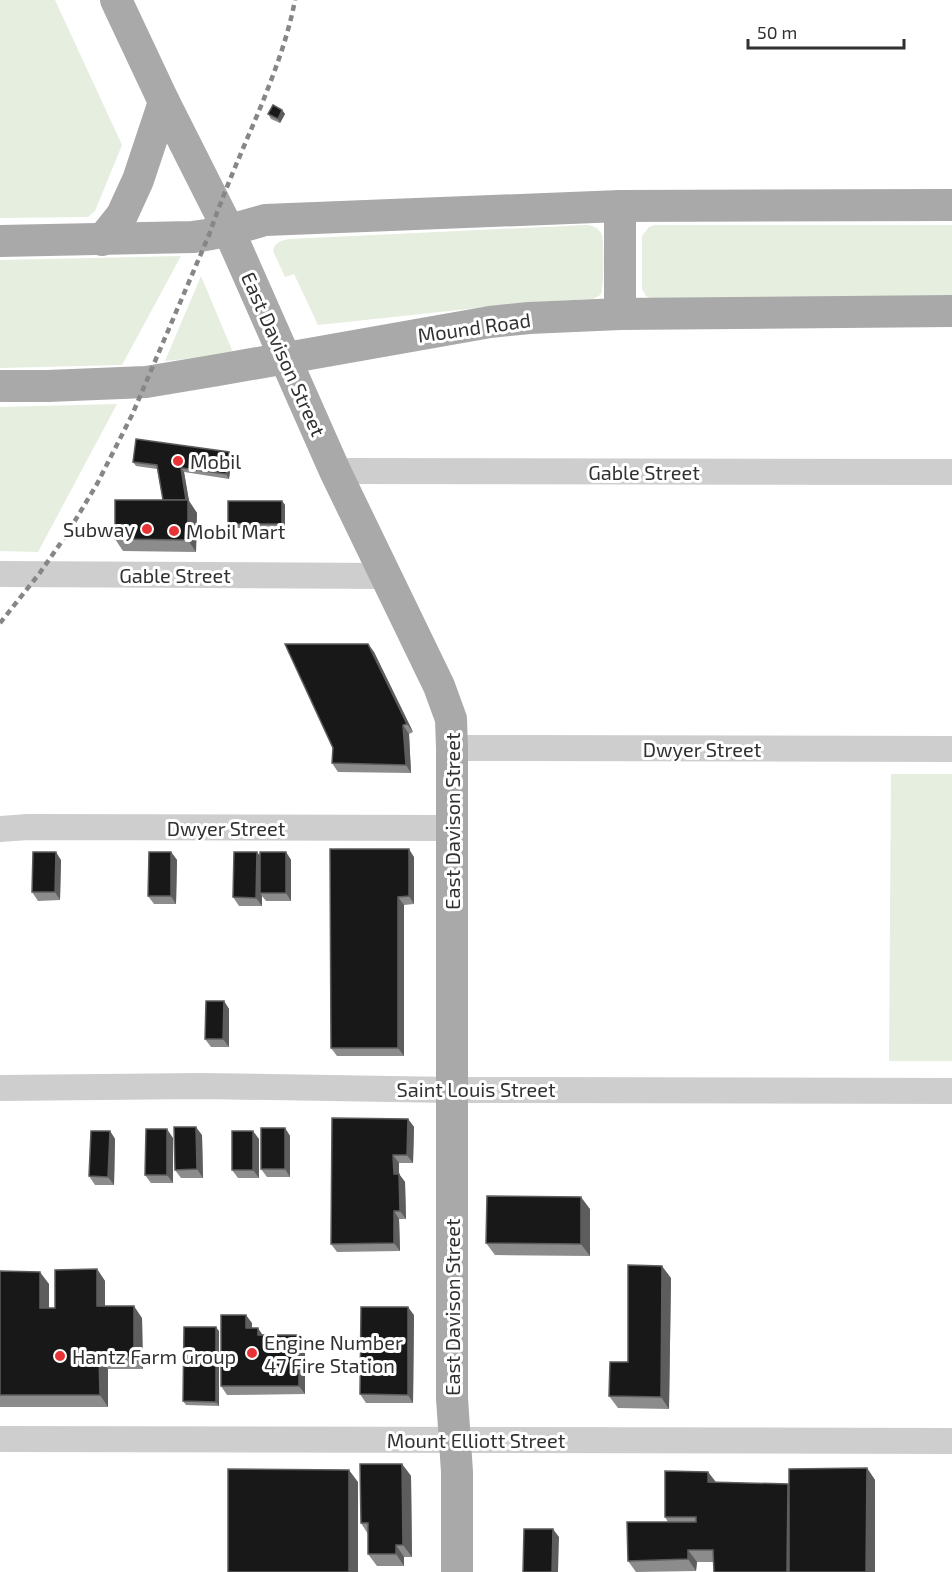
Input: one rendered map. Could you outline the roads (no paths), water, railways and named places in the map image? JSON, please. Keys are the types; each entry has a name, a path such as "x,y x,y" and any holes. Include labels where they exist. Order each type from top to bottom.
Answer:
{"main road":[{"name":"East Davison Street","path":"116,0 229,231 335,471 439,686 451,719 453,828 452,1398 457,1472 457,1572"},
{"path":"102,240 122,215 138,180 164,102"},
{"path":"0,241 193,237 229,231 265,220 620,206 952,205"},
{"path":"620,206 620,314"},
{"name":"Mound Road","path":"0,386 146,382 490,322 529,318 620,314 952,311"}],"street":[{"name":"Gable Street","path":"335,471 952,472"},
{"name":"Gable Street","path":"0,574 385,576"},
{"name":"Dwyer Street","path":"452,748 952,749"},
{"name":"Dwyer Street","path":"0,829 28,827 453,828"},
{"name":"Saint Louis Street","path":"0,1088 201,1086 452,1090 952,1091"},
{"name":"Mount Elliott Street","path":"0,1439 952,1441"}],"railway":[{"path":"0,623 67,534 97,484 132,415 209,235 266,93 285,41 295,0"}],"place":[{"name":"Mobil","path":"178,461"},
{"name":"Subway","path":"147,529"},
{"name":"Mobil Mart","path":"174,531"},
{"name":"Engine Number 47 Fire Station","path":"252,1353"},
{"name":"Hantz Farm Group","path":"60,1356"}]}
